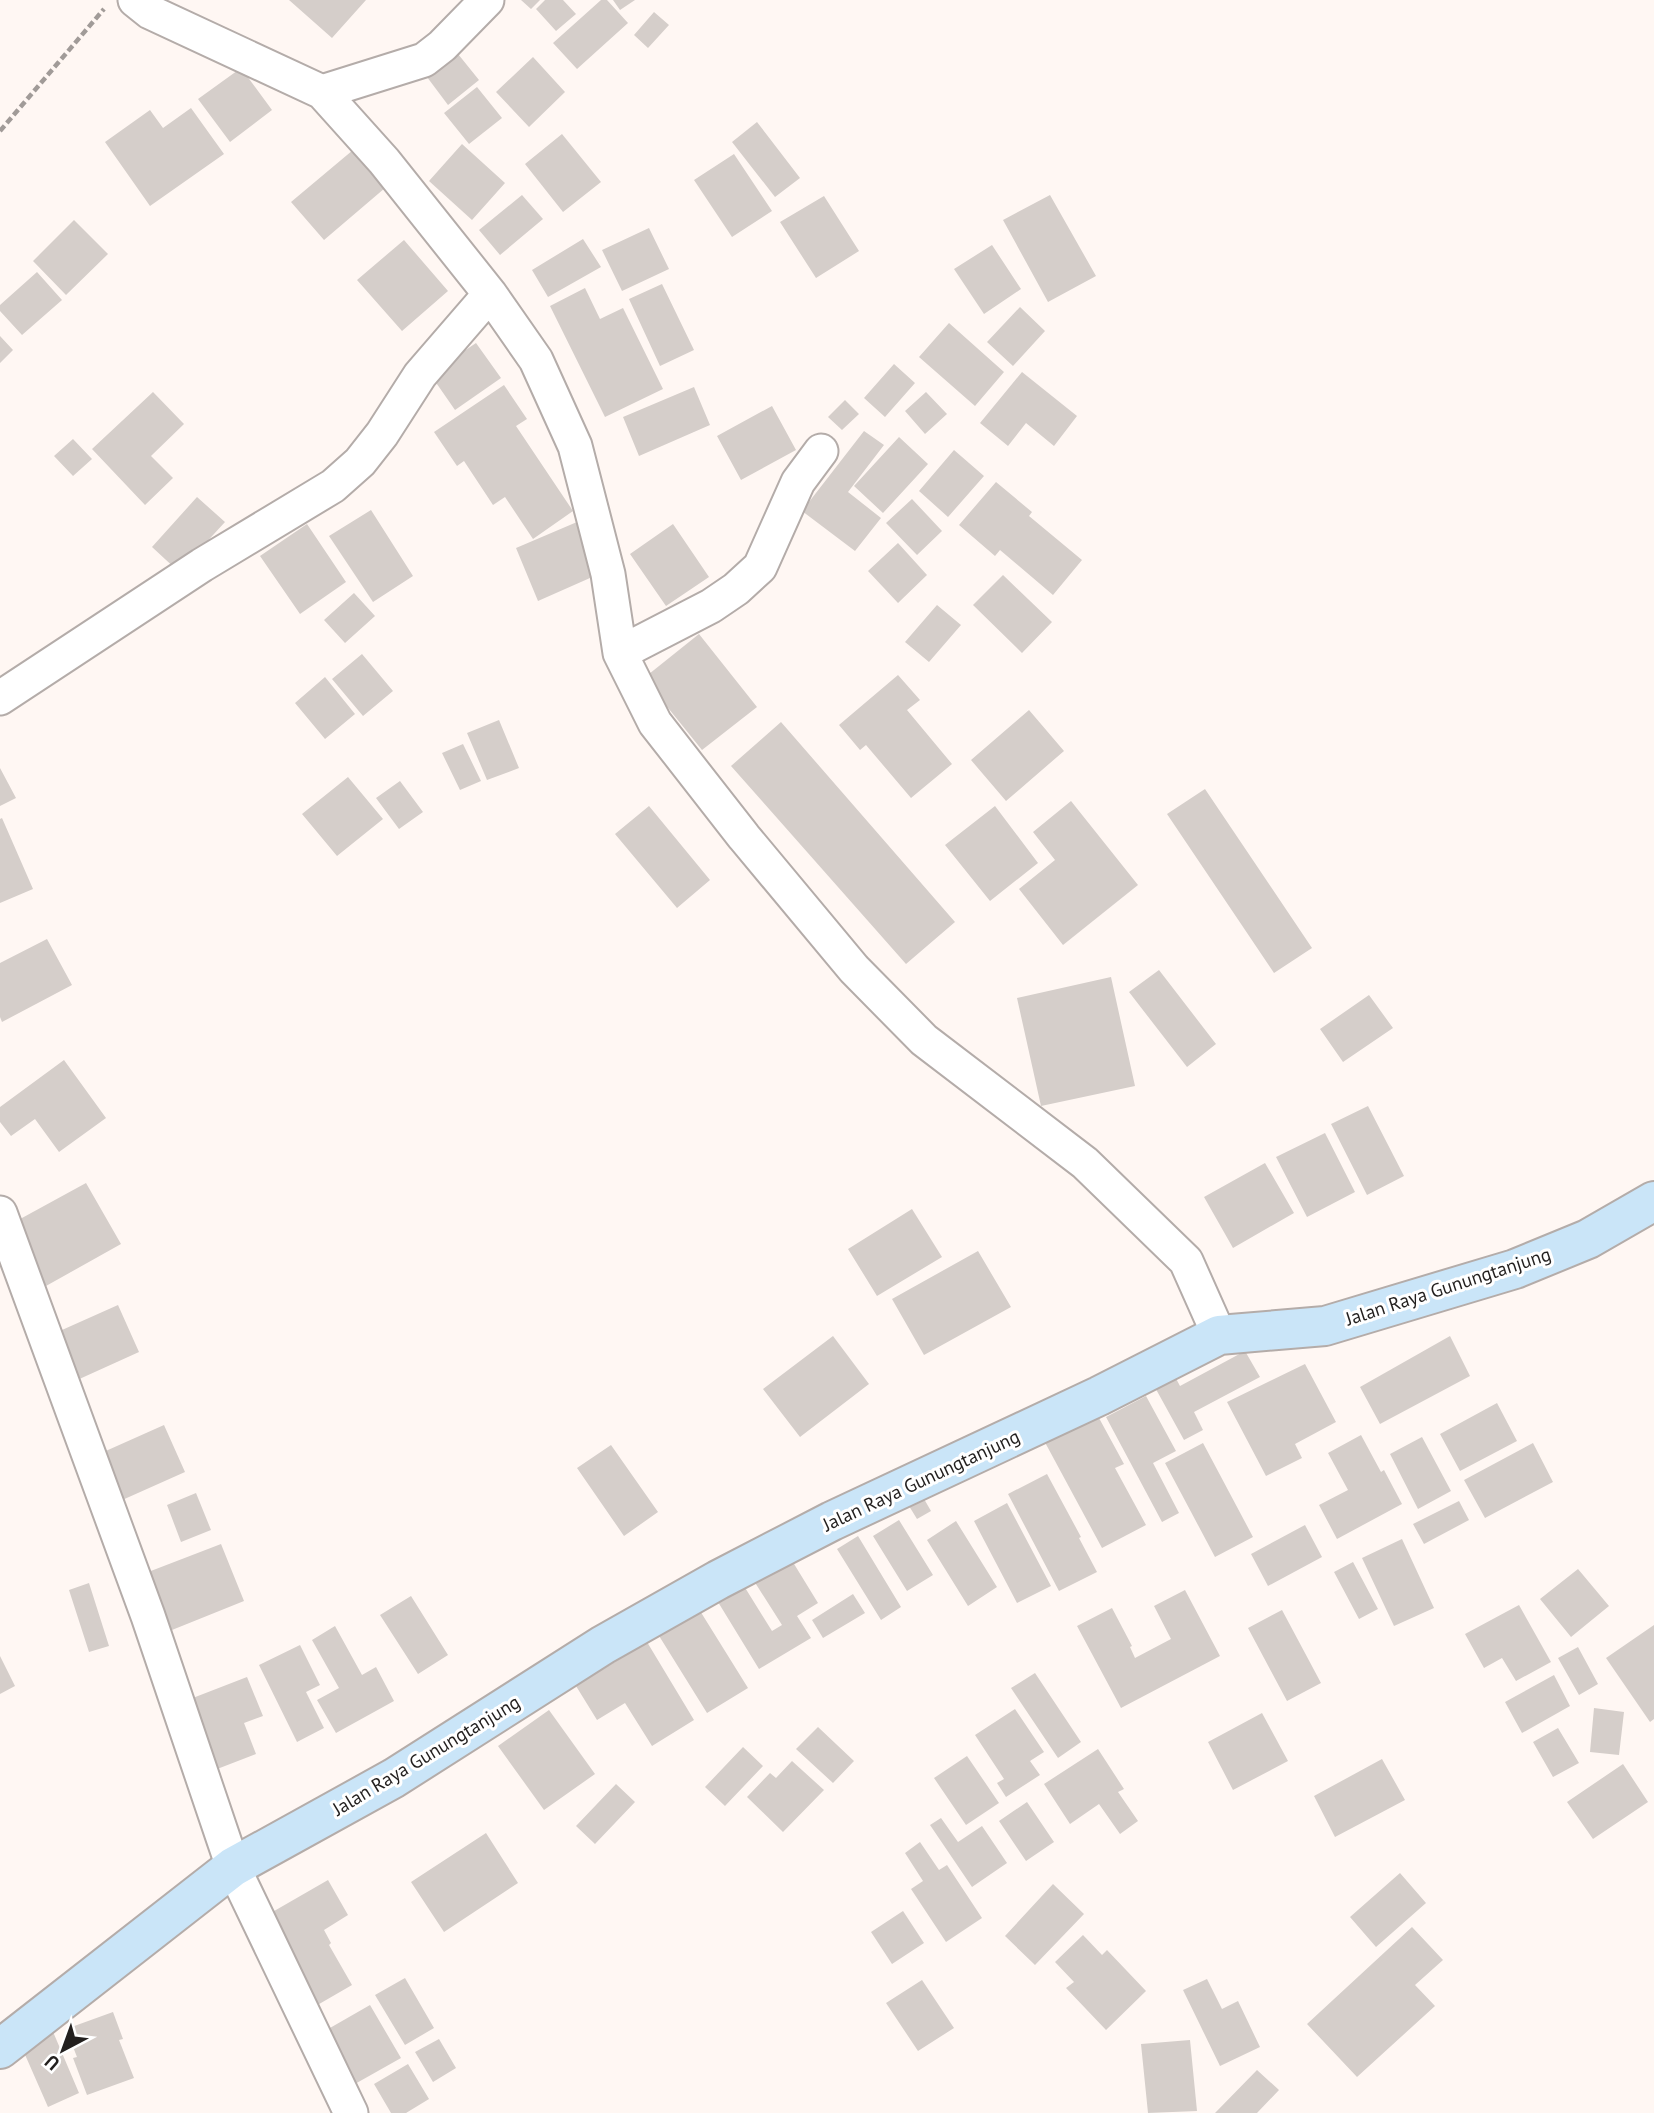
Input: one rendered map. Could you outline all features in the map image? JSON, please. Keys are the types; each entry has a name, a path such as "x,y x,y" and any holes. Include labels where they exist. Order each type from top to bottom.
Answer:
{"main road":[{"name":"Jalan Raya Gunungtanjung","path":"0,2049 233,1867 394,1779 603,1645 718,1580 832,1521 1099,1396 1219,1335 1325,1326 1515,1269 1588,1239 1654,1201"}],"street":[{"path":"135,0 150,12 321,92 384,161 490,294 536,360 575,446 608,574 620,653 656,723 744,837 853,970 924,1040 1085,1163 1186,1261 1219,1335"},
{"path":"321,92 424,60 442,46 487,0"},
{"path":"0,698 214,558 333,486 360,462 383,434 420,375 490,294"},
{"path":"620,653 711,606 736,589 760,567 797,482 821,451"},
{"path":"0,1213 148,1616 233,1867 351,2113"}],"path":[{"path":"0,131 111,0"}],"building":[{"path":"289,0 366,0 332,38"},
{"path":"521,0 540,0 531,9"},
{"path":"545,0 563,0 576,14 556,31 536,9"},
{"path":"601,0 607,0 628,23 577,69 553,43"},
{"path":"613,0 635,0 620,10"},
{"path":"654,12 669,25 648,48 634,35"},
{"path":"454,49 479,80 448,105 424,73"},
{"path":"533,57 565,92 529,127 496,92"},
{"path":"241,68 272,110 230,142 198,99"},
{"path":"477,87 502,118 469,144 444,113"},
{"path":"191,108 224,154 150,206 105,142 150,110 163,128"},
{"path":"757,122 800,178 775,197 732,142"},
{"path":"562,134 601,182 563,212 525,164"},
{"path":"462,144 505,183 472,220 429,181"},
{"path":"353,150 385,188 324,240 291,202"},
{"path":"734,154 772,211 732,237 694,180"},
{"path":"522,195 543,219 500,255 479,230"},
{"path":"1050,195 1096,276 1048,302 1003,220"},
{"path":"824,196 859,251 816,278 780,222"},
{"path":"74,220 108,254 66,295 33,261"},
{"path":"649,228 669,269 622,291 602,250"},
{"path":"583,239 601,267 548,297 532,270"},
{"path":"404,240 448,291 402,331 357,280"},
{"path":"992,245 1021,289 984,314 954,269"},
{"path":"37,272 62,300 22,335 0,311 0,305"},
{"path":"662,284 694,350 660,366 629,299"},
{"path":"585,288 600,319 623,308 663,389 605,417 550,306"},
{"path":"1020,307 1045,331 1013,366 987,342"},
{"path":"949,323 1004,372 975,406 919,357"},
{"path":"0,336 13,350 0,363"},
{"path":"476,343 501,378 455,410 430,374"},
{"path":"894,364 915,383 885,417 864,398"},
{"path":"1022,372 1077,416 1054,446 1026,423 1008,446 980,423"},
{"path":"504,385 527,419 516,426 573,511 533,539 505,497 493,505 464,461 457,466 434,432"},
{"path":"694,387 710,425 639,456 623,417"},
{"path":"153,392 184,424 151,456 173,478 145,505 92,449"},
{"path":"926,392 947,414 925,434 905,411"},
{"path":"845,400 859,414 842,430 828,417"},
{"path":"772,406 796,450 741,480 717,436"},
{"path":"864,431 884,445 848,492 881,518 855,551 802,511"},
{"path":"899,437 928,464 883,513 854,486"},
{"path":"73,439 92,459 73,476 54,456"},
{"path":"954,450 984,476 948,517 919,491"},
{"path":"996,482 1032,512 1029,516 1082,560 1053,595 1000,550 995,556 959,525"},
{"path":"197,497 225,522 179,572 152,547"},
{"path":"912,499 942,531 917,555 886,523"},
{"path":"371,510 413,576 373,602 329,536"},
{"path":"577,522 599,574 538,601 516,548"},
{"path":"307,524 346,582 300,614 260,556"},
{"path":"673,524 709,577 666,606 630,554"},
{"path":"898,543 927,575 898,603 868,571"},
{"path":"1003,575 1052,622 1022,653 973,605"},
{"path":"354,593 375,616 345,643 324,620"},
{"path":"937,605 961,625 929,662 905,642"},
{"path":"699,634 757,707 702,750 644,678"},
{"path":"362,654 393,691 363,716 332,679"},
{"path":"898,675 920,700 907,710 952,764 911,798 866,745 860,750 839,725"},
{"path":"325,677 355,714 325,739 295,703"},
{"path":"1029,710 1064,751 1006,801 971,760"},
{"path":"499,720 519,768 487,780 467,733"},
{"path":"781,722 955,922 906,964 731,766"},
{"path":"463,744 481,781 460,790 442,753"},
{"path":"0,768 16,798 0,806"},
{"path":"348,777 383,819 337,856 302,814"},
{"path":"400,781 423,812 399,829 376,798"},
{"path":"1205,789 1312,948 1274,973 1167,814"},
{"path":"1071,801 1138,885 1063,945 1019,889 1055,860 1033,832"},
{"path":"649,806 710,880 677,908 615,834"},
{"path":"995,806 1038,863 990,901 945,845"},
{"path":"2,818 33,889 0,903 0,819"},
{"path":"47,939 72,985 2,1022 0,963"},
{"path":"1159,970 1216,1044 1187,1067 1129,992"},
{"path":"1111,977 1135,1086 1041,1106 1017,998"},
{"path":"1369,995 1393,1028 1343,1062 1320,1029"},
{"path":"64,1060 106,1118 59,1152 35,1119 11,1136 0,1122 0,1107"},
{"path":"1368,1106 1404,1176 1367,1195 1331,1124"},
{"path":"1325,1133 1355,1192 1307,1217 1276,1157"},
{"path":"1265,1163 1294,1213 1233,1248 1204,1197"},
{"path":"86,1183 121,1244 46,1286 11,1224"},
{"path":"912,1209 942,1257 877,1296 848,1249"},
{"path":"978,1251 1011,1307 924,1355 892,1299"},
{"path":"118,1305 139,1352 75,1381 53,1334"},
{"path":"833,1336 869,1384 800,1437 763,1389"},
{"path":"1450,1336 1470,1376 1380,1424 1360,1387"},
{"path":"1245,1351 1260,1377 1194,1412 1203,1430 1184,1440 1152,1382 1172,1371 1180,1386"},
{"path":"1305,1364 1336,1422 1295,1444 1302,1458 1266,1476 1227,1402"},
{"path":"1146,1396 1176,1451 1153,1463 1179,1513 1162,1522 1106,1417"},
{"path":"1497,1403 1517,1441 1460,1471 1440,1434"},
{"path":"1093,1407 1124,1464 1115,1468 1146,1525 1102,1548 1041,1435"},
{"path":"164,1425 185,1472 120,1501 99,1454"},
{"path":"1361,1435 1402,1504 1337,1539 1319,1505 1348,1490 1328,1453"},
{"path":"1422,1437 1451,1491 1418,1509 1390,1454"},
{"path":"1203,1443 1253,1537 1215,1557 1165,1463"},
{"path":"1533,1443 1553,1482 1485,1518 1464,1480"},
{"path":"611,1445 658,1512 624,1536 577,1468"},
{"path":"1047,1474 1097,1572 1059,1591 1008,1494"},
{"path":"920,1492 931,1511 917,1519 906,1501"},
{"path":"196,1493 211,1530 181,1542 167,1505"},
{"path":"1459,1501 1469,1520 1424,1544 1413,1524"},
{"path":"1007,1503 1051,1586 1017,1603 974,1521"},
{"path":"899,1520 933,1575 907,1591 873,1536"},
{"path":"956,1521 997,1587 968,1606 927,1540"},
{"path":"1305,1525 1322,1557 1268,1586 1251,1554"},
{"path":"858,1536 901,1607 881,1620 837,1549"},
{"path":"1402,1539 1434,1608 1394,1626 1362,1558"},
{"path":"221,1544 244,1601 167,1632 143,1574"},
{"path":"791,1559 818,1603 797,1616 811,1638 759,1669 718,1602 744,1586 772,1631 782,1625 754,1581"},
{"path":"1353,1562 1378,1609 1359,1619 1334,1572"},
{"path":"1578,1569 1609,1606 1571,1637 1540,1599"},
{"path":"89,1583 109,1646 89,1652 69,1590"},
{"path":"1185,1590 1220,1656 1121,1708 1077,1626 1112,1608 1132,1646 1130,1647 1135,1658 1171,1639 1154,1606"},
{"path":"853,1594 865,1613 823,1638 812,1620"},
{"path":"411,1596 448,1655 418,1674 380,1615"},
{"path":"1519,1605 1551,1662 1516,1681 1502,1658 1484,1668 1465,1634"},
{"path":"697,1606 748,1688 707,1713 656,1631"},
{"path":"1282,1610 1321,1683 1287,1701 1248,1628"},
{"path":"1654,1625 1654,1719 1650,1722 1606,1658"},
{"path":"335,1626 362,1675 376,1667 394,1701 336,1733 317,1700 339,1688 312,1640"},
{"path":"647,1642 694,1720 652,1746 625,1703 597,1720 576,1686"},
{"path":"300,1645 320,1685 306,1692 324,1728 297,1742 259,1665"},
{"path":"1578,1647 1598,1684 1579,1695 1558,1658"},
{"path":"0,1656 15,1686 0,1694"},
{"path":"1035,1673 1081,1742 1058,1758 1011,1688"},
{"path":"1554,1675 1570,1706 1522,1733 1505,1702"},
{"path":"247,1677 263,1716 244,1723 256,1754 212,1771 185,1701"},
{"path":"1594,1708 1624,1712 1619,1755 1590,1752"},
{"path":"1015,1709 1044,1752 1030,1761 1040,1775 1006,1797 997,1783 1004,1779 975,1735"},
{"path":"549,1710 595,1774 544,1810 498,1746"},
{"path":"1262,1713 1288,1761 1233,1790 1208,1742"},
{"path":"818,1727 854,1761 833,1783 796,1749"},
{"path":"1558,1728 1579,1763 1553,1777 1533,1742"},
{"path":"743,1747 763,1766 725,1806 705,1787"},
{"path":"1098,1749 1124,1789 1118,1792 1138,1821 1120,1834 1099,1804 1070,1824 1044,1784"},
{"path":"967,1756 999,1803 966,1825 934,1778"},
{"path":"1382,1759 1405,1800 1335,1837 1314,1796"},
{"path":"792,1761 824,1790 783,1832 747,1797 770,1773 776,1778"},
{"path":"1623,1764 1648,1802 1593,1839 1567,1802"},
{"path":"616,1784 635,1802 595,1844 576,1826"},
{"path":"1027,1802 1054,1842 1026,1861 999,1821"},
{"path":"941,1818 958,1842 982,1826 1007,1863 972,1887 930,1825"},
{"path":"486,1833 518,1883 444,1932 411,1882"},
{"path":"920,1842 939,1870 947,1865 982,1918 946,1942 911,1889 923,1881 905,1853"},
{"path":"1400,1873 1426,1903 1376,1947 1350,1917"},
{"path":"328,1880 348,1915 324,1930 331,1943 329,1945 352,1985 314,2007 262,1918"},
{"path":"1053,1884 1084,1914 1035,1965 1005,1936"},
{"path":"903,1911 924,1943 892,1964 871,1932"},
{"path":"1412,1927 1443,1960 1415,1985 1435,2006 1357,2077 1307,2024"},
{"path":"1083,1935 1102,1955 1107,1950 1146,1991 1106,2030 1066,1988 1074,1982 1055,1962"},
{"path":"405,1978 434,2028 405,2045 375,1995"},
{"path":"1207,1979 1222,2009 1238,2001 1260,2047 1220,2066 1183,1990"},
{"path":"922,1980 954,2028 918,2051 886,2003"},
{"path":"370,2005 401,2058 346,2089 316,2036"},
{"path":"113,2012 123,2039 119,2040 134,2078 87,2095 73,2058 77,2057 66,2029"},
{"path":"51,2027 79,2093 48,2107 19,2041"},
{"path":"439,2039 456,2068 433,2082 415,2052"},
{"path":"1190,2040 1197,2111 1148,2113 1141,2044"},
{"path":"408,2064 429,2099 406,2113 391,2113 374,2084"},
{"path":"1257,2070 1279,2090 1257,2113 1215,2113"}]}
